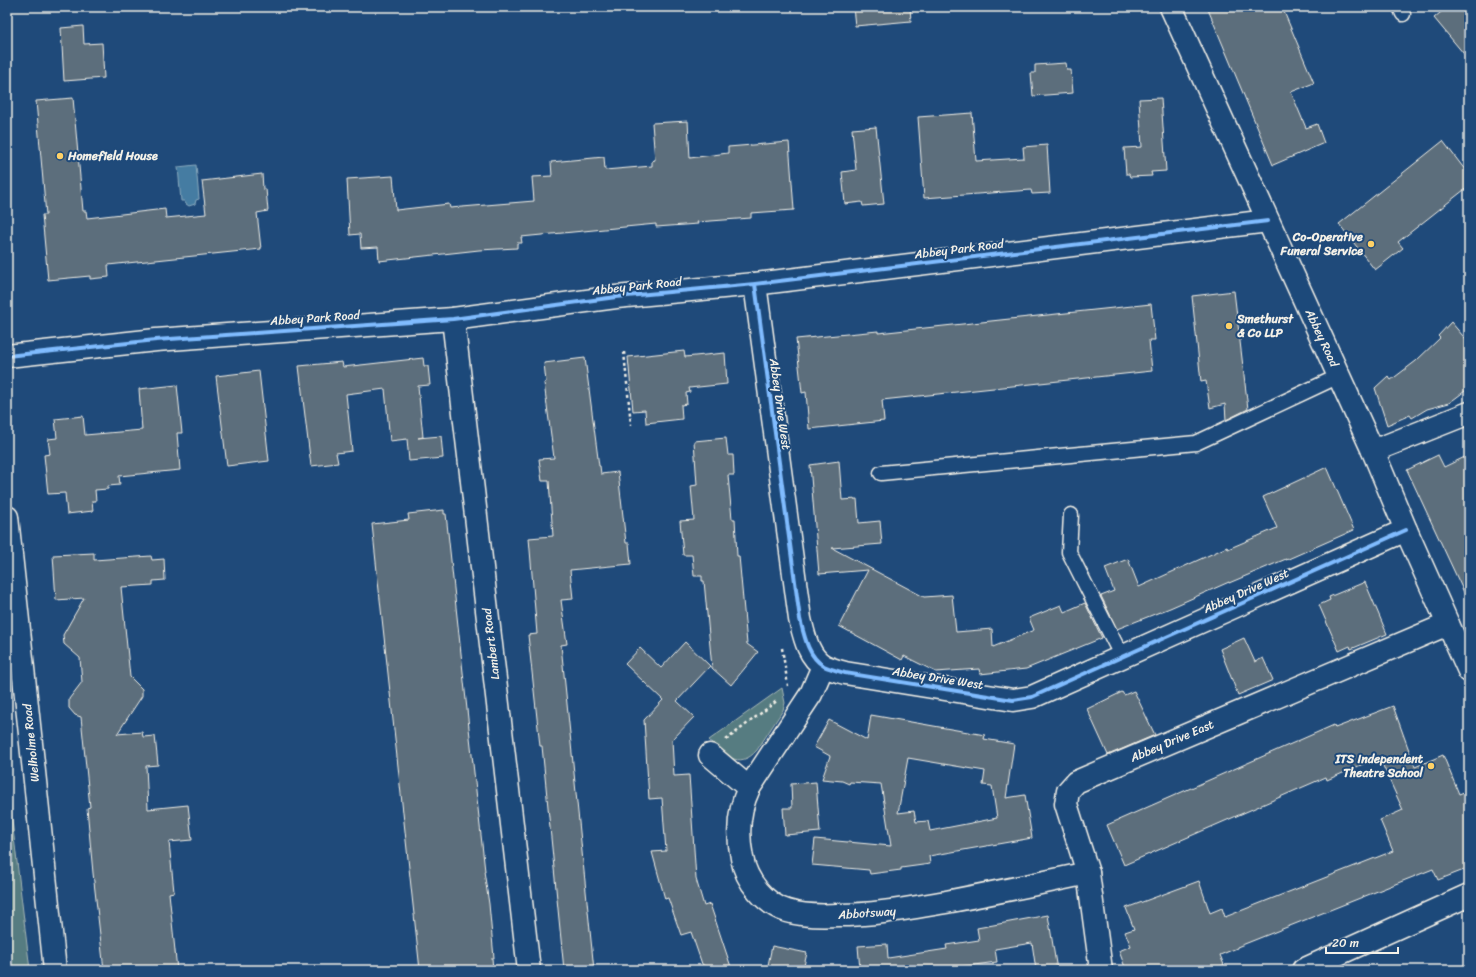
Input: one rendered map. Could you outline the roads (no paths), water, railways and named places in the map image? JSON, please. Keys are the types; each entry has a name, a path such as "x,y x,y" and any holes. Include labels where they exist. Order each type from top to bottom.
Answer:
{"street":[{"name":"Abbey Road","path":"1171,7 1373,451 1406,530 1469,670"},
{"name":"Abbey Park Road","path":"7,356 156,340 453,319 616,297 755,284 1268,221"},
{"name":"Abbey Drive West","path":"755,284 769,401 802,628 805,641 814,656 823,666 845,673 1013,700 1032,697 1406,530"},
{"name":"Lambert Road","path":"453,319 529,970"},
{"path":"1373,451 1469,413"},
{"name":"Welholme Road","path":"7,517 55,970"},
{"name":"Abbey Drive East","path":"1101,970 1088,874 1066,804 1068,791 1076,782 1448,624"},
{"name":"Abbotsway","path":"823,666 811,694 749,788 744,798 739,819 743,864 750,879 759,892 771,903 786,910 817,916 890,912 1088,874"},
{"path":"711,756 749,788"},
{"path":"1303,970 1469,896"}],"lane":[{"path":"881,473 1196,443 1339,376"},
{"path":"1071,515 1069,552 1122,657"}],"water":[{"path":"196,165 199,199 196,200 195,204 189,206 184,201 181,201 178,167"}],"place":[{"name":"Homefield House","path":"60,156"},
{"name":"Co-Operative Funeral Service","path":"1371,244"},
{"name":"Smethurst & Co LLP","path":"1229,326"},
{"name":"ITS Independent Theatre School","path":"1431,766"}]}
